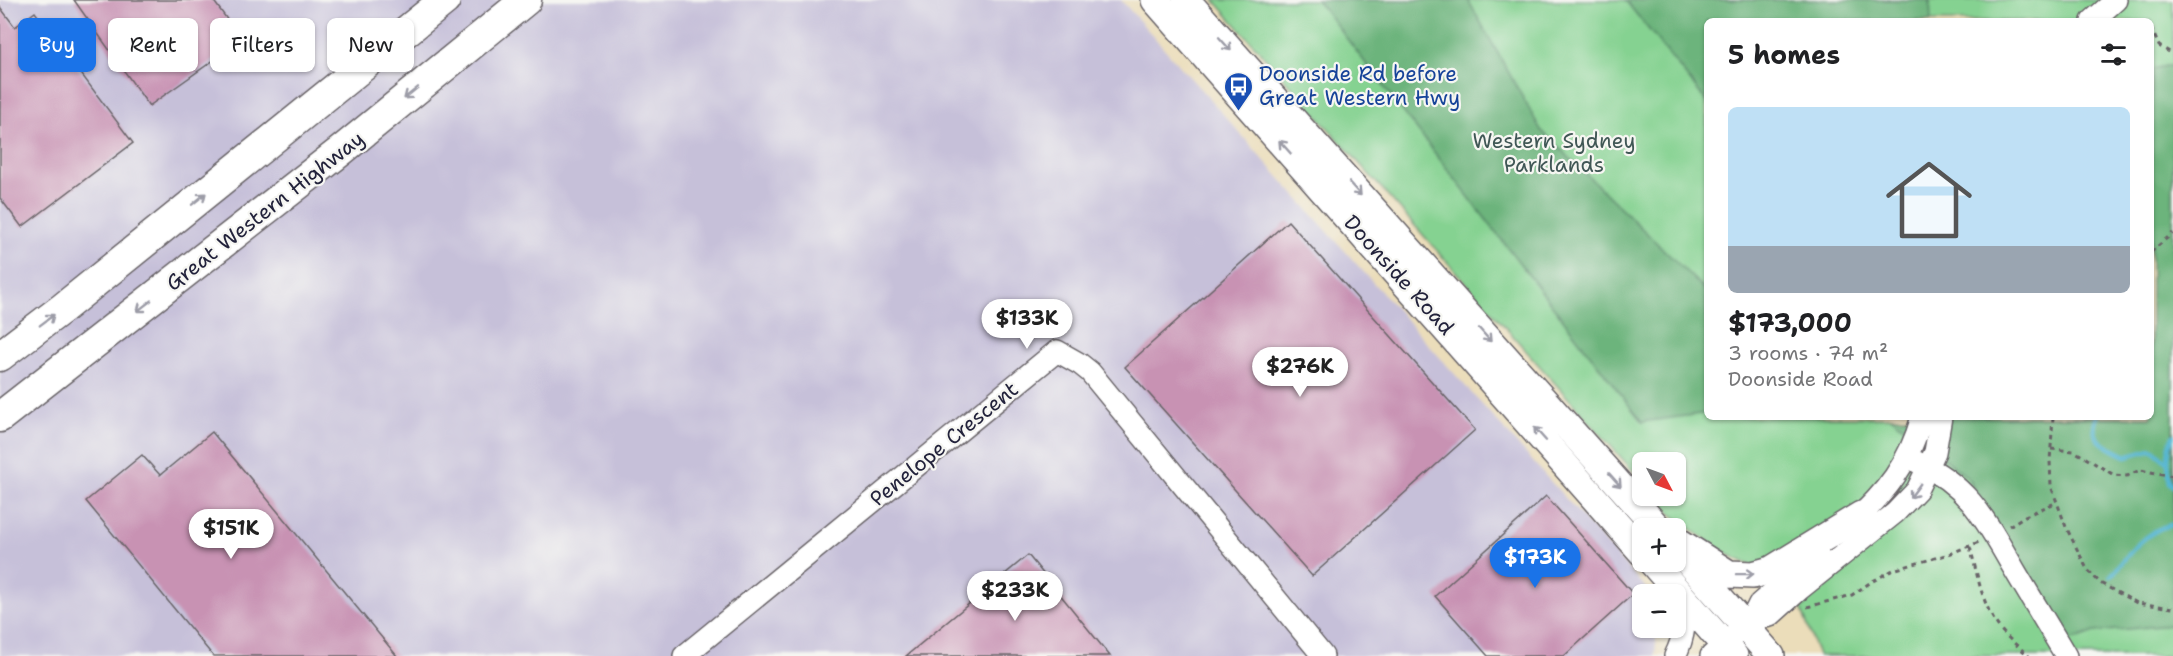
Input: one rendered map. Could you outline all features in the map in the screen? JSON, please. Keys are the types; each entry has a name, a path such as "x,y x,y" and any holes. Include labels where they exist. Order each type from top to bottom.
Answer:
{"highway":[{"path":"0,356 63,308 445,0"},
{"name":"Great Western Highway","path":"0,417 342,150 526,0"}],"main road":[{"name":"Doonside Road","path":"1155,0 1632,541"},
{"name":"Doonside Road","path":"1186,0 1649,518"},
{"path":"1686,546 1729,574 1753,575 1771,570 1861,515"},
{"path":"1686,558 1747,623 1771,656"},
{"path":"1660,572 1670,584"},
{"path":"1686,603 1723,652"}],"street":[{"path":"2095,18 2116,0"},
{"name":"Penelope Crescent","path":"684,656 1057,351 1090,372 1323,656"},
{"path":"1723,652 1759,604 1874,504 1887,489 1907,458 1921,420"},
{"path":"1747,623 1770,616 1895,513 1917,490 1935,452 1940,420"},
{"path":"1907,458 1928,467 1955,486 1979,510 2066,656"},
{"path":"1675,656 1682,638"}],"path":[{"path":"2154,34 2160,46 2173,54"},
{"path":"2154,249 2173,233"},
{"path":"2053,420 2051,486 2055,503 2087,569 2100,584 2137,603 2173,608"},
{"path":"2051,449 2074,451 2114,475 2127,476 2140,470 2173,476"},
{"path":"1800,609 1852,595 1893,570 1970,547 1995,535 2025,516 2055,503"},
{"path":"1970,547 1979,581 1995,622 2029,656"}],"shaded area":[{"path":"0,0 1121,0 1642,584 1632,584 1632,638 1656,638 1655,656 0,656"}],"green space":[{"name":"Western Sydney Parklands","path":"1214,0 2173,0 2173,656 1818,656 1800,604 1777,578 1721,551 1686,525 1686,518 1676,518 1664,506 1686,506 1686,452 1632,452 1632,470"},
{"path":"1317,0 1468,0 1541,130 1704,289 1704,413 1642,422"},
{"path":"1625,0 1930,0 1931,18 1704,18 1704,98"},
{"path":"2173,66 2173,608 2171,625 2095,632 2070,641 1967,477 1895,420 2154,420 2154,68"}],"building":[{"path":"74,0 213,0 226,18 210,18 210,63 198,71 198,18 108,18 108,48 96,31 96,18 87,18"},
{"path":"0,7 15,27 18,25 18,72 80,72 133,143 22,227 0,198"},
{"path":"35,12 39,18 27,18"},
{"path":"125,72 197,72 149,106"},
{"path":"1288,221 1475,430 1312,576 1125,367"},
{"path":"212,432 397,656 213,656 86,501 142,455 160,475"},
{"path":"1546,496 1632,593 1564,656 1488,656 1435,596"},
{"path":"1028,555 1110,656 906,656"}],"waterway":[{"path":"2096,420 2094,431 2106,446 2126,456 2152,449 2167,462"},
{"path":"2173,436 2168,459 2170,483 2173,486"},
{"path":"2111,576 2130,552 2145,538 2171,525"}],"place":[{"name":"Doonside Rd before Great Western Hwy","path":"1238,112"}]}
